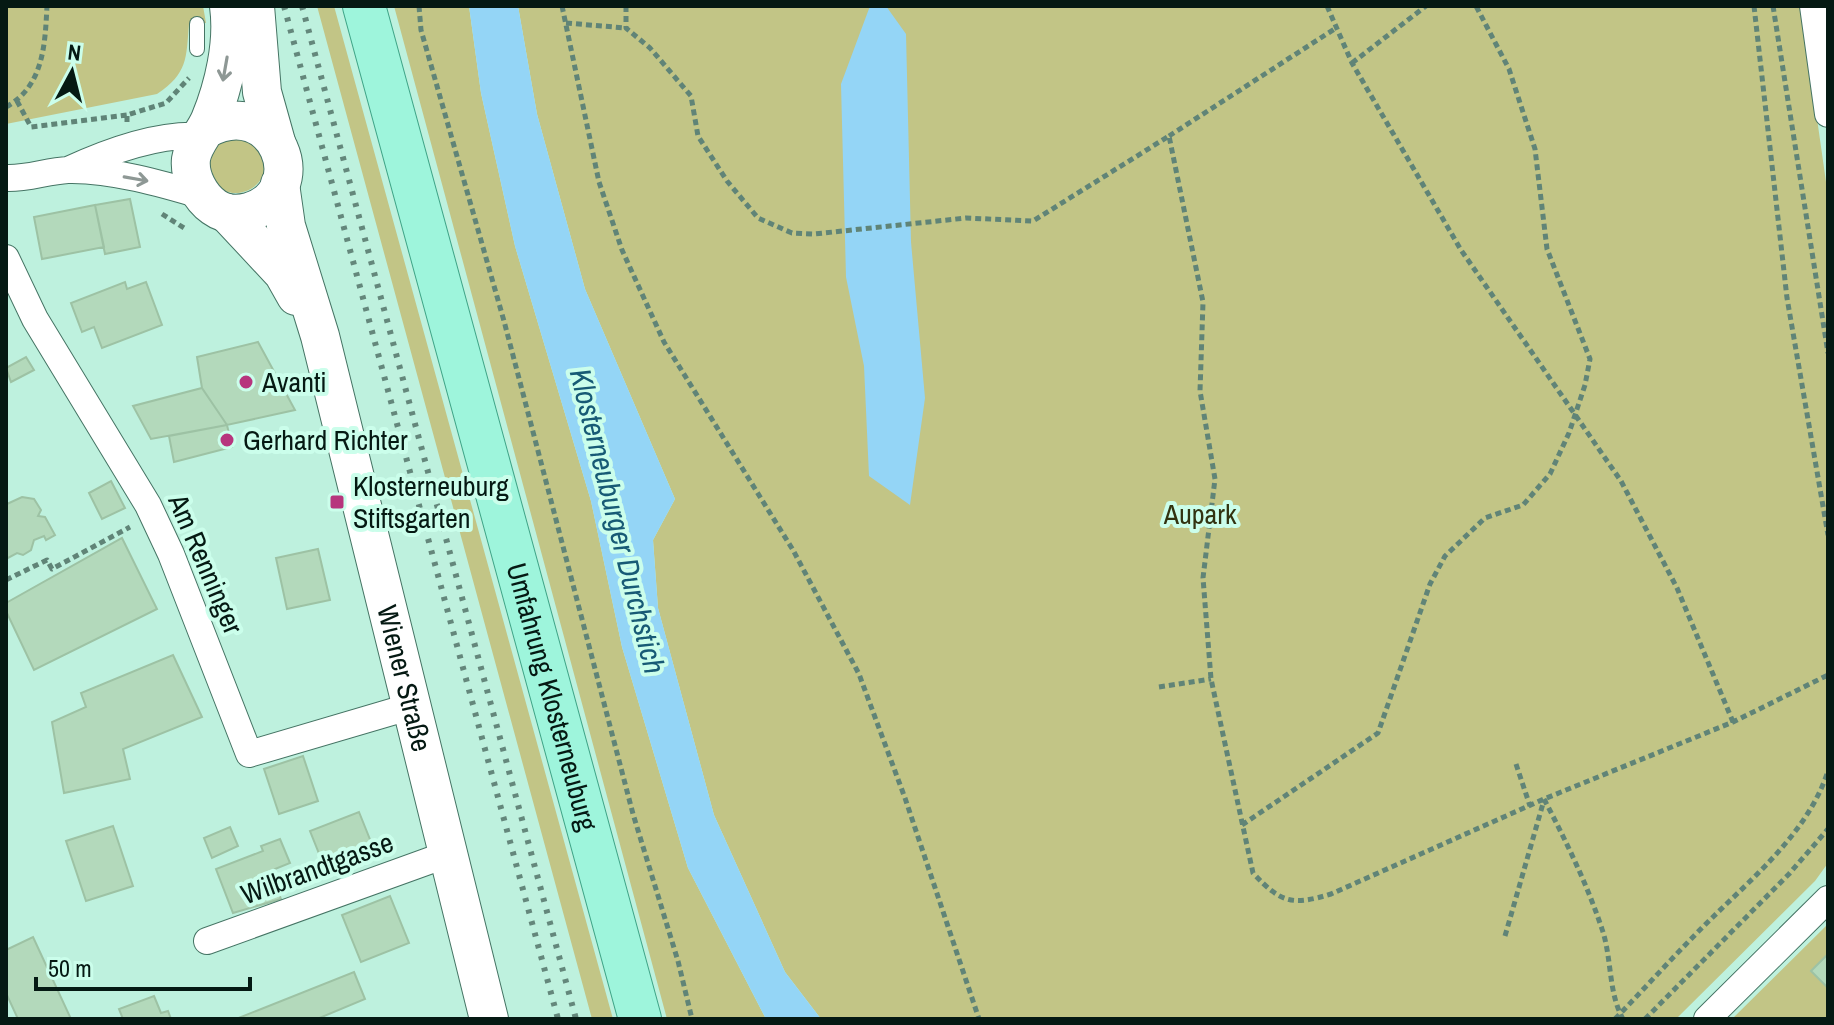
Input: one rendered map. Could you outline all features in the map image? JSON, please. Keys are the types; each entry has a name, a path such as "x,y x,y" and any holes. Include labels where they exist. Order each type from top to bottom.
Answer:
{"main road":[{"name":"Umfahrung Klosterneuburg","path":"364,6 640,1019"}],"street":[{"name":"Wiener Straße","path":"255,6 262,92 284,163 280,184 286,226 320,336 489,1019"},
{"name":"Wiener Straße","path":"213,15 231,18 225,73 193,151 191,168 196,186 283,273 320,336"},
{"path":"1819,19 1828,114"},
{"path":"6,178 20,179 68,170 127,147 203,132 223,121 243,120 261,127 276,142"},
{"path":"68,170 167,185 215,205 255,210 267,201 280,184"},
{"name":"Am Renninger","path":"6,258 35,319 152,515 171,554 249,754 412,706"},
{"name":"Wilbrandtgasse","path":"207,941 448,854"},
{"path":"1707,1019 1828,899"}],"lane":[{"path":"197,49 213,15"}],"path":[{"path":"6,107 29,88 44,54 47,6"},
{"path":"419,6 421,30 504,321 633,814 678,961 692,1019"},
{"path":"562,6 599,182 622,250 664,342 793,550 859,674 905,798 979,1019"},
{"path":"626,6 626,28"},
{"path":"1327,6 1352,63 1461,250 1621,481 1677,588 1733,722"},
{"path":"1352,63 1426,6"},
{"path":"1242,825 1378,733 1430,584 1445,556 1485,518 1523,505 1550,474 1569,433 1585,385 1590,359 1547,249 1535,149 1509,69 1476,6"},
{"path":"1754,6 1787,298 1828,535"},
{"path":"1773,6 1828,353"},
{"path":"566,23 626,28 650,48 691,96 698,136 727,181 758,218 792,233 814,234 966,218 1033,221 1336,28"},
{"path":"17,101 31,127 127,115 166,103 194,72 197,49"},
{"path":"127,115 127,128"},
{"path":"1169,136 1203,302 1200,391 1215,479 1203,578 1211,679 1253,873 1272,893 1303,903 1331,894 1544,799 1733,722 1828,675"},
{"path":"150,205 196,235"},
{"path":"6,580 47,560 52,569 152,515"},
{"path":"1159,687 1211,679"},
{"path":"1516,764 1530,806"},
{"path":"1619,1017 1714,916 1765,868 1800,822 1828,771"},
{"path":"1505,936 1544,799"},
{"path":"1544,799 1603,931 1619,1017"},
{"path":"1645,1019 1789,874 1828,829"}],"green space":[{"path":"6,6 203,6 206,23 189,24 184,64 175,79 157,94 6,124"},
{"path":"317,6 334,6 613,1019 592,1019"},
{"path":"394,6 469,6 481,93 515,246 591,501 622,647 688,868 766,1019 667,1019"},
{"name":"Aupark","path":"518,6 1801,6 1828,196 1828,863 1815,881 1676,1019 821,1019 785,972 714,815 658,608 653,540 675,499 585,289 537,114"},
{"path":"242,137 259,148 265,169 262,178 247,191 226,192 215,186 207,160 215,144"},
{"path":"1828,924 1828,1019 1732,1019"}],"water":[{"name":"Klosterneuburger Durchstich","path":"469,6 518,6 537,114 585,289 675,499 653,540 658,608 714,815 785,972 821,1019 766,1019 688,868 622,647 591,501 515,246 481,93"},
{"path":"870,6 886,6 906,34 911,242 925,398 910,505 869,476 864,366 846,277 841,84"}],"building":[{"path":"130,199 140,247 105,254 95,205"},
{"path":"95,205 104,247 42,259 34,217"},
{"path":"125,282 127,289 146,282 162,325 102,348 94,327 82,332 71,303"},
{"path":"258,342 295,410 227,425 202,388 197,357"},
{"path":"26,357 34,370 11,382 6,368"},
{"path":"202,388 227,425 151,439 133,406"},
{"path":"227,425 232,447 174,462 169,436"},
{"path":"111,481 125,508 102,519 89,493"},
{"path":"22,497 34,499 41,510 38,516 45,517 55,535 46,540 44,536 34,540 31,550 6,559 7,504"},
{"path":"122,538 157,609 34,670 6,611 6,603"},
{"path":"318,549 330,600 287,609 276,558"},
{"path":"173,655 202,717 123,749 130,779 64,793 52,722 86,707 81,693"},
{"path":"303,756 318,801 279,814 264,769"},
{"path":"359,812 377,857 328,876 310,831"},
{"path":"113,826 133,886 86,901 66,841"},
{"path":"230,827 238,846 212,858 204,838"},
{"path":"280,839 290,863 270,871 281,899 233,913 216,869 263,851 261,846"},
{"path":"390,896 409,943 361,962 342,915"},
{"path":"33,937 71,1019 18,1019 6,993 6,950"},
{"path":"1828,954 1828,988 1811,971"},
{"path":"354,972 365,999 317,1019 236,1019"},
{"path":"154,996 161,1013 168,1011 171,1019 123,1019 119,1009"}],"railway":[{"path":"284,6 558,1019"},
{"path":"302,6 576,1019"}],"place":[{"name":"Avanti","path":"246,382"},
{"name":"Gerhard Richter","path":"227,440"},
{"name":"Klosterneuburg Stiftsgarten","path":"337,502"}]}
